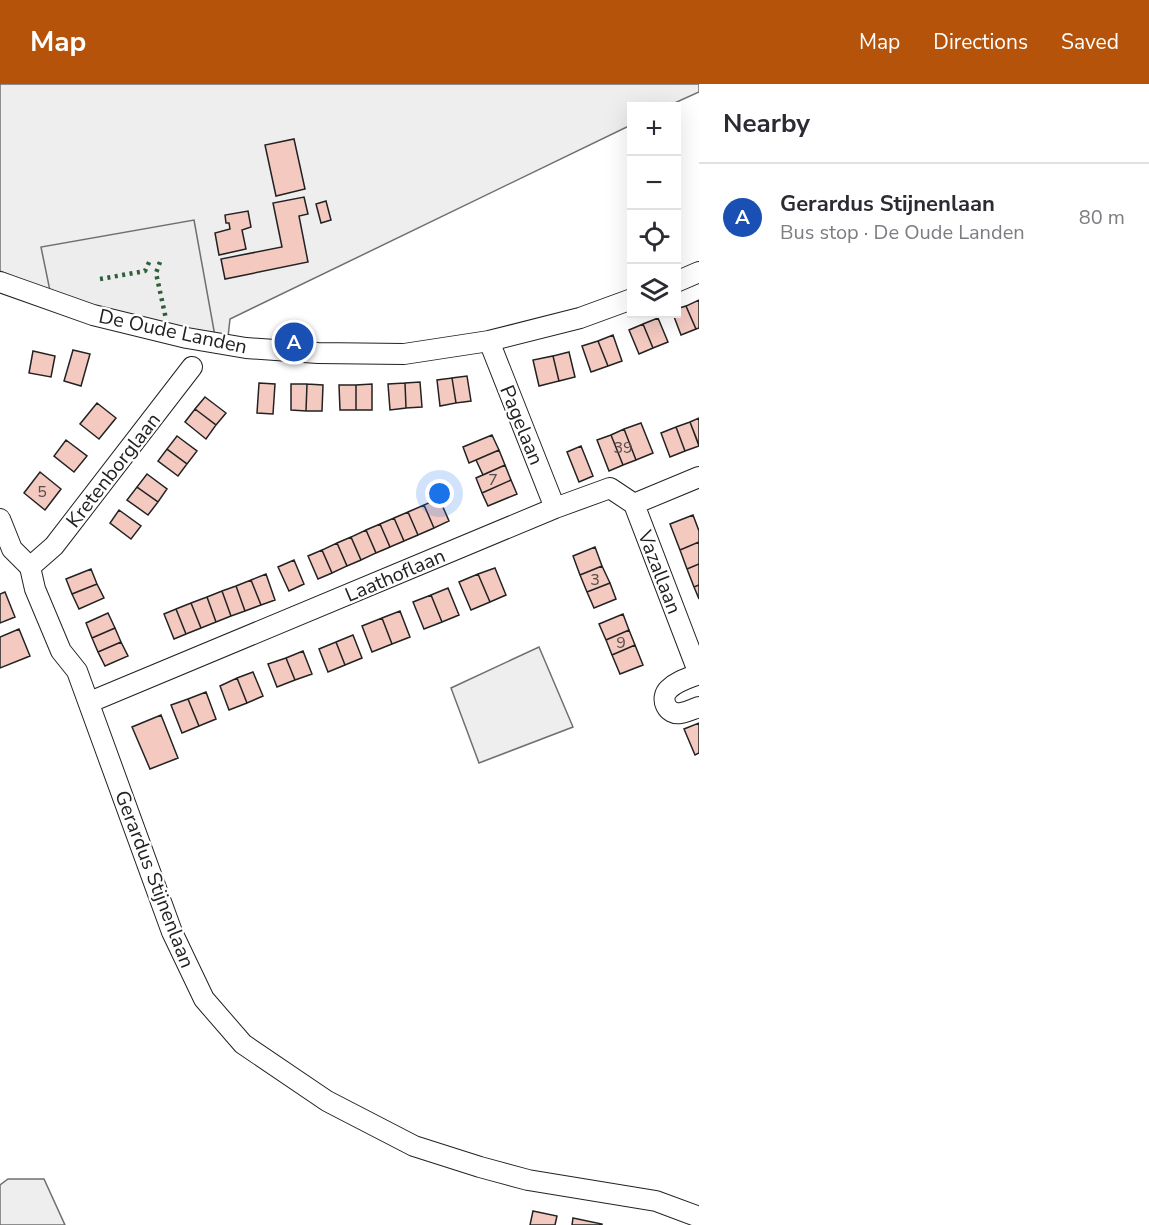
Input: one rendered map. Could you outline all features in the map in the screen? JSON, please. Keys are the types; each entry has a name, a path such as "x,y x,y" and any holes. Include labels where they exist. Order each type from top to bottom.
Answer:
{"street":[{"path":"681,280 699,272"},
{"name":"De Oude Landen","path":"0,282 93,315 187,338 246,348 318,353 404,354 489,341 580,318 627,301"},
{"name":"Pagelaan","path":"489,341 555,508"},
{"name":"Kretenborglaan","path":"30,567 54,546 192,368"},
{"path":"634,504 699,477"},
{"name":"Laathoflaan","path":"90,702 555,508 610,488 634,504"},
{"name":"Vazallaan","path":"634,504 699,674"},
{"name":"Gerardus Stijnenlaan","path":"0,519 6,552 30,567 35,589 61,651 77,671 90,702 171,932 204,999 243,1044 327,1101 414,1146 528,1180 656,1201 699,1217"},
{"path":"699,674 667,690 664,699 666,708 680,714 699,706"}],"shaded area":[{"path":"0,84 699,84 699,92 677,102 627,102 627,127 230,319 228,337 50,291 0,271"},
{"path":"194,220 215,336 114,312 50,291 41,247"},
{"path":"539,647 573,727 479,763 451,688"},
{"path":"8,1179 44,1179 65,1225 0,1225 0,1185"}],"building":[{"path":"294,139 305,189 276,196 265,145"},
{"path":"304,197 308,214 299,216 308,262 225,279 221,259 282,247 273,203"},
{"path":"326,201 331,220 321,223 316,204"},
{"path":"248,211 251,227 242,230 246,249 219,255 215,233 230,229 225,215"},
{"path":"699,300 699,328 696,329 686,306"},
{"path":"686,306 696,329 681,335 675,318 681,318 681,308"},
{"path":"658,318 668,342 653,348 643,324"},
{"path":"643,324 653,348 639,354 629,330"},
{"path":"613,335 622,361 608,366 598,341"},
{"path":"598,341 608,366 591,372 582,346"},
{"path":"73,350 90,354 81,386 64,381"},
{"path":"33,351 55,356 51,377 29,373"},
{"path":"569,352 575,377 559,381 553,356"},
{"path":"553,356 559,381 539,386 533,360"},
{"path":"467,376 471,401 456,403 452,378"},
{"path":"452,378 456,403 440,406 437,380"},
{"path":"420,382 422,407 406,408 405,383"},
{"path":"259,383 275,384 273,414 257,413"},
{"path":"405,383 406,408 390,410 388,384"},
{"path":"291,384 307,384 306,411 291,410"},
{"path":"307,384 323,385 322,411 306,411"},
{"path":"372,384 372,410 356,410 356,385"},
{"path":"339,385 356,385 356,410 340,410"},
{"path":"205,397 226,413 216,425 195,409"},
{"path":"97,403 116,418 99,439 80,424"},
{"path":"195,409 216,425 206,439 185,422"},
{"path":"699,418 699,445 690,422"},
{"path":"690,422 699,446 685,451 676,427"},
{"path":"641,423 653,453 636,460 624,429"},
{"path":"676,427 685,451 670,457 661,433"},
{"path":"624,429 636,460 623,465 611,435"},
{"path":"492,435 499,450 469,463 463,447"},
{"path":"611,435 623,465 609,471 597,440"},
{"path":"177,436 197,451 187,464 167,449"},
{"path":"66,440 87,456 74,472 54,456"},
{"path":"581,446 593,476 579,482 567,452"},
{"path":"167,449 187,464 178,476 158,461"},
{"path":"499,450 505,465 483,475 476,460"},
{"path":"505,465 511,480 482,493 476,478"},
{"path":"40,472 61,489 45,510 24,493"},
{"path":"147,474 167,489 158,502 137,487"},
{"path":"511,480 517,494 488,506 482,493"},
{"path":"137,487 158,502 148,515 127,500"},
{"path":"439,498 449,521 434,528 424,505"},
{"path":"424,505 434,528 418,535 408,512"},
{"path":"119,510 141,526 131,539 110,523"},
{"path":"408,512 418,535 404,541 394,518"},
{"path":"693,515 699,531 699,542 680,550 670,524"},
{"path":"394,518 404,541 390,547 380,524"},
{"path":"380,524 390,547 376,553 366,530"},
{"path":"366,530 376,553 361,560 351,537"},
{"path":"351,537 361,560 347,566 337,543"},
{"path":"699,542 699,564 687,569 680,550"},
{"path":"337,543 347,566 332,573 322,550"},
{"path":"595,547 602,566 580,575 573,556"},
{"path":"322,550 332,573 318,579 308,556"},
{"path":"294,560 304,584 289,591 278,567"},
{"path":"699,564 699,585 694,587 687,569"},
{"path":"602,566 610,583 587,592 580,575"},
{"path":"495,568 506,595 490,602 478,574"},
{"path":"91,569 97,584 72,594 66,579"},
{"path":"266,574 275,600 261,605 251,580"},
{"path":"478,574 490,602 471,610 459,582"},
{"path":"251,580 261,605 245,611 236,586"},
{"path":"610,583 616,599 594,608 587,592"},
{"path":"97,584 104,598 79,609 72,594"},
{"path":"699,585 699,599 694,587"},
{"path":"236,586 245,611 231,616 222,591"},
{"path":"448,588 459,615 442,622 431,595"},
{"path":"222,591 231,616 216,622 207,597"},
{"path":"5,592 15,617 0,623 0,594"},
{"path":"431,595 442,622 424,629 413,602"},
{"path":"207,597 216,622 201,628 191,603"},
{"path":"191,603 201,628 186,634 176,609"},
{"path":"176,609 186,634 174,639 164,614"},
{"path":"400,611 410,637 392,644 382,618"},
{"path":"108,613 115,628 92,638 86,623"},
{"path":"623,614 629,630 606,640 599,624"},
{"path":"382,618 392,644 372,652 362,626"},
{"path":"115,628 121,642 98,652 92,638"},
{"path":"19,629 30,656 0,668 0,637"},
{"path":"629,630 635,645 612,655 606,640"},
{"path":"353,635 362,658 345,665 336,642"},
{"path":"121,642 128,656 105,666 98,652"},
{"path":"336,642 345,665 328,672 319,649"},
{"path":"635,645 643,665 620,674 612,655"},
{"path":"303,651 312,674 295,680 286,658"},
{"path":"286,658 295,680 277,687 268,664"},
{"path":"253,672 263,696 247,703 237,678"},
{"path":"237,678 247,703 229,710 220,686"},
{"path":"206,692 216,719 199,726 188,699"},
{"path":"188,699 199,726 182,733 171,705"},
{"path":"161,715 178,758 150,769 132,727"},
{"path":"699,723 699,753 695,755 684,729"},
{"path":"533,1211 557,1216 555,1225 530,1225"},
{"path":"573,1218 602,1224 602,1225 572,1225"}],"hedge":[{"path":"100,279 145,271 151,258"},
{"path":"160,262 156,273 166,319"}],"place":[{"name":"Gerardus Stijnenlaan","path":"294,342"}]}
